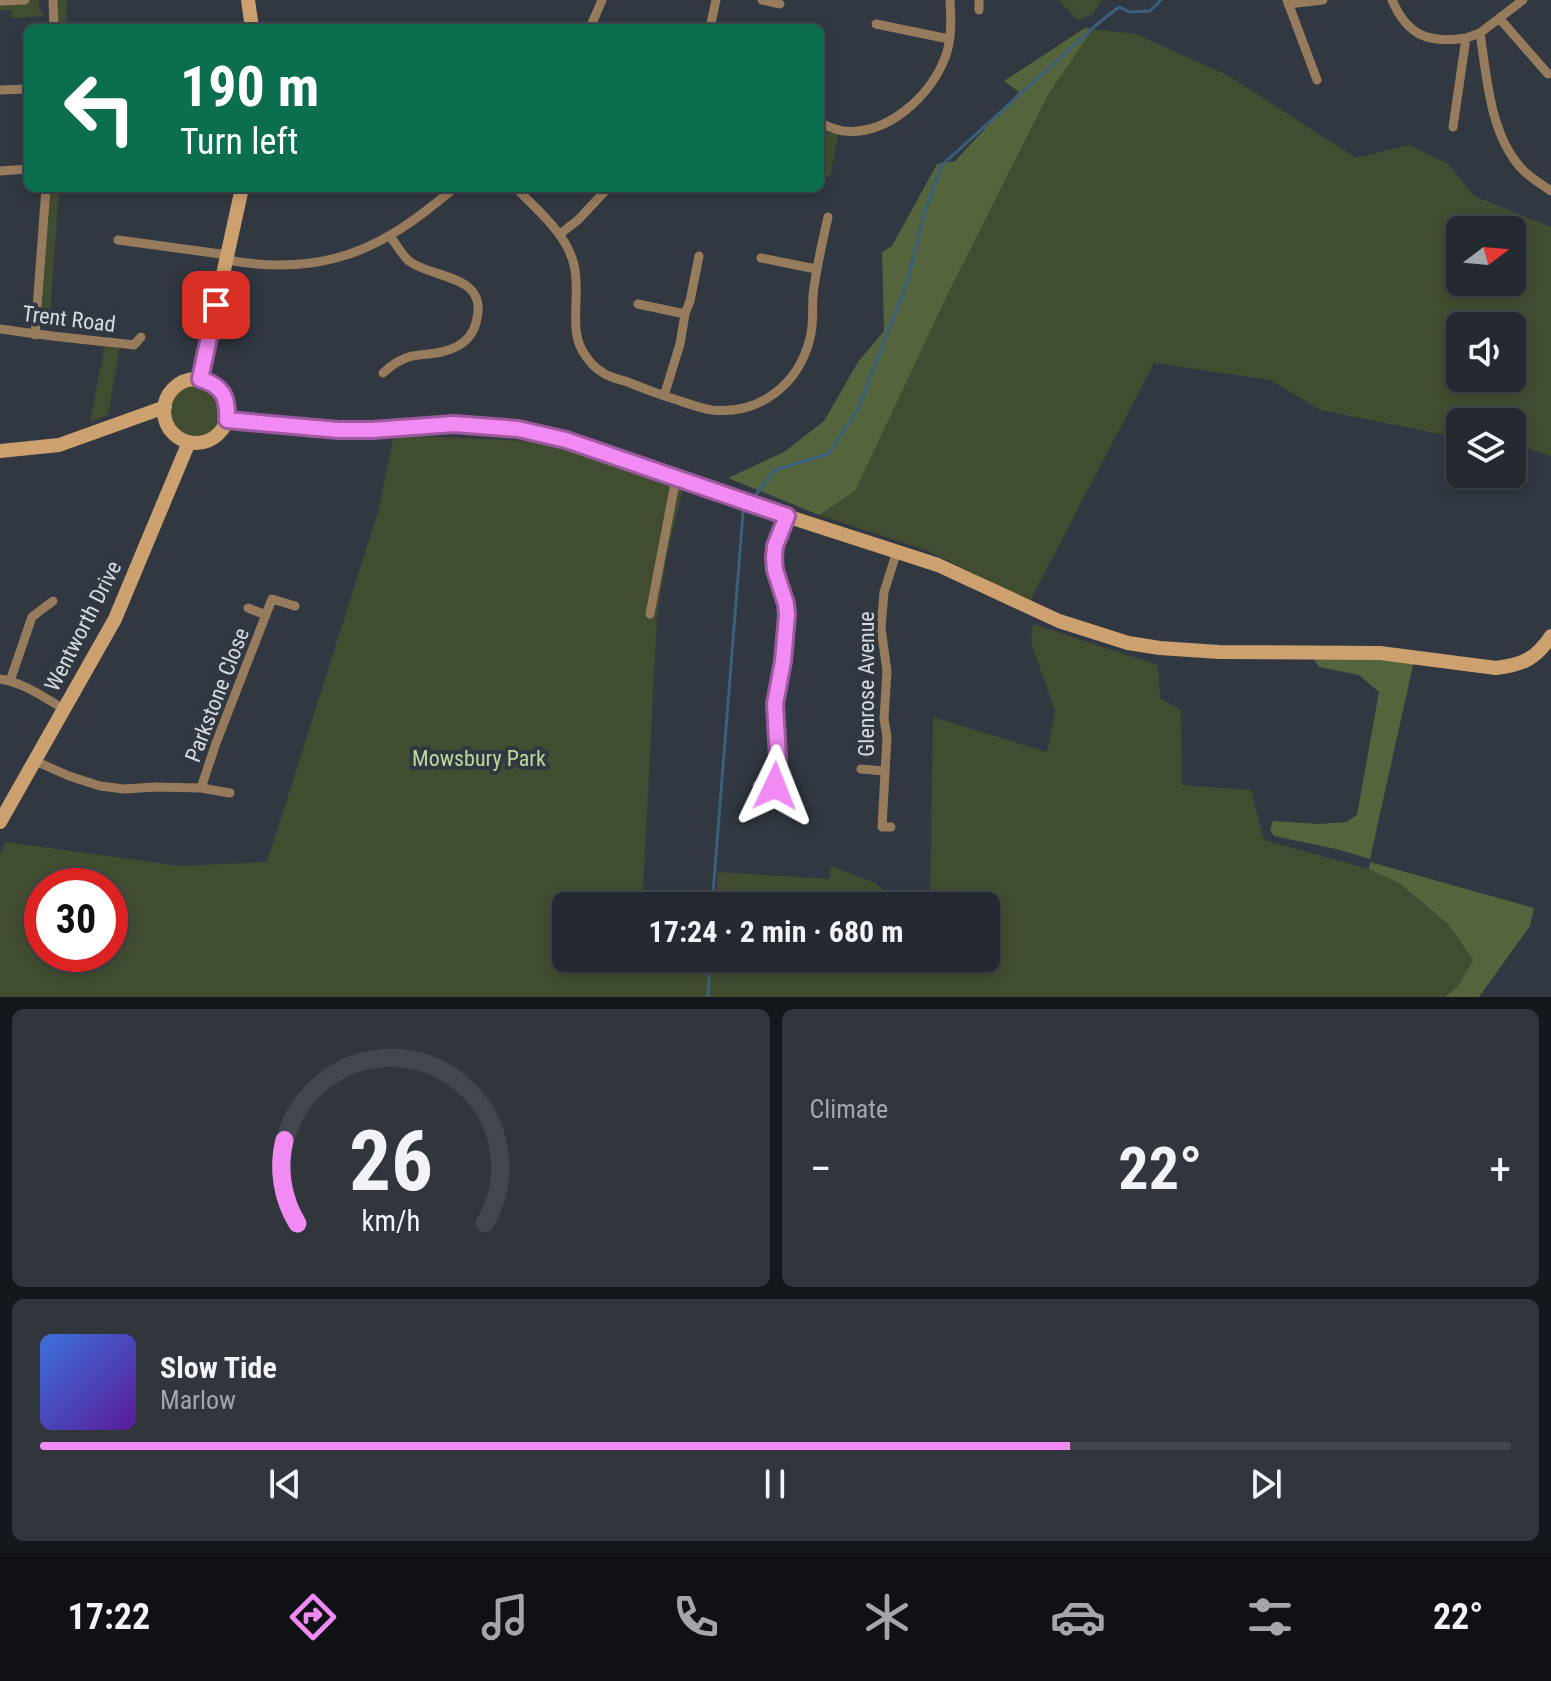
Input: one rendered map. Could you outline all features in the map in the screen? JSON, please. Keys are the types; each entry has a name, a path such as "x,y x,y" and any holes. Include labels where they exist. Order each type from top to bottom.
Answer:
{"main road":[{"path":"248,0 251,24"},
{"path":"200,379 241,192"},
{"path":"200,379 210,382 224,396 228,406 227,420 210,440 189,442 173,433 165,416 165,407 173,389 181,383 200,379"},
{"path":"0,451 59,445 165,407"},
{"path":"227,420 338,430 454,424 518,429 566,440 938,565 1059,621 1128,643 1219,652 1380,653 1496,668 1526,662 1543,648 1551,636"},
{"name":"Wentworth Drive","path":"0,822 115,619 189,442"}],"street":[{"path":"0,1 25,0"},
{"path":"53,0 54,24"},
{"path":"592,24 602,0"},
{"path":"711,24 716,0"},
{"path":"762,0 780,4"},
{"path":"824,124 843,131 872,128 900,115 915,102 929,85 947,53 950,0"},
{"path":"1317,80 1288,2 1323,0"},
{"path":"1392,0 1404,23 1419,34 1436,39 1466,38 1480,33 1523,0"},
{"path":"1500,19 1548,74"},
{"path":"876,24 949,39"},
{"path":"1480,33 1495,115 1505,145 1522,170 1551,191"},
{"path":"1453,127 1466,38"},
{"path":"0,90 24,89"},
{"path":"0,171 24,169"},
{"path":"35,335 46,192"},
{"path":"118,240 227,257 258,265 304,265 361,251 390,236 449,192"},
{"path":"520,192 560,234 575,266 576,331 579,346 589,362 603,373 664,396 694,406 726,410 761,403 775,394 796,372 806,355 812,334 816,269 828,217"},
{"path":"560,234 604,192"},
{"path":"383,373 401,359 412,355 459,346 469,338 479,312 475,297 466,284 409,261 390,236"},
{"path":"664,396 680,344 699,256"},
{"path":"761,258 816,269"},
{"path":"638,304 685,314"},
{"name":"Trent Road","path":"0,329 138,345"},
{"path":"650,614 676,478"},
{"path":"757,785 780,786 775,704 787,615 774,558 775,546 787,516"},
{"name":"Glenrose Avenue","path":"891,827 882,827 887,671 881,628 884,592 897,551"},
{"name":"Parkstone Close","path":"201,788 272,599 295,606"},
{"path":"53,601 28,614 5,680 31,689 65,710"},
{"name":"Parkstone Close","path":"248,608 266,615"},
{"name":"Parkstone Close","path":"35,761 100,786 124,789 201,788 230,793"},
{"name":"Glenrose Avenue","path":"861,769 884,771"}],"green space":[{"path":"0,0 39,0 39,9 45,16 12,18 12,10 0,10"},
{"path":"57,0 67,0 66,24 58,24"},
{"path":"1058,0 1102,0 1093,14 1077,20"},
{"path":"1085,28 1093,29 1048,95 944,302 855,491 819,515 728,478 784,452 824,421 858,362 884,331 882,252 892,246 937,164 955,161 1019,92 1004,81"},
{"path":"1093,29 1136,34 1229,76 1356,158 1409,145 1447,163 1474,196 1524,216 1446,216 1446,296 1526,296 1526,217 1551,227 1551,456 1526,448 1526,408 1446,408 1446,435 1320,410 1270,380 1154,363 1030,601 926,550 819,515 855,490 944,302 1048,95"},
{"path":"824,132 838,134 830,177 824,176"},
{"path":"50,192 59,192 50,317 45,317 44,328 41,323"},
{"path":"105,345 120,347 108,415 90,422"},
{"path":"196,384 214,392 222,410 214,428 196,436 178,428 170,410 178,392"},
{"name":"Mowsbury Park","path":"394,435 546,442 683,488 667,554 657,616 643,892 552,892 552,972 1000,972 1000,892 930,892 933,717 1047,752 1055,711 1031,643 1033,624 1158,665 1160,698 1181,710 1182,785 1251,790 1264,840 1369,869 1399,883 1448,924 1473,960 1458,986 1445,997 0,997 0,854 5,842 181,866 267,862 378,512"},
{"path":"1312,656 1414,661 1370,859 1274,836 1270,830 1273,821 1319,824 1346,822 1357,815 1379,692 1359,675 1319,667"},
{"path":"1370,862 1534,908 1530,926 1479,997 1445,997 1458,986 1473,960 1448,924 1399,883 1369,869"},
{"name":"Mowsbury Park","path":"831,866 875,883 886,892 716,892 718,872 829,879"}],"waterway":[{"path":"751,501 775,470 828,454 858,409 907,283 925,211 942,165 1119,7 1130,12 1150,11 1161,0"},
{"path":"713,892 743,513 747,507"},
{"path":"708,997 709,972"}],"route":[{"path":"216,305 200,379 210,382 224,396 228,406 227,420 338,430 454,424 518,429 566,440 787,516 775,546 774,558 787,615 775,704 778,758 775,786"}]}
